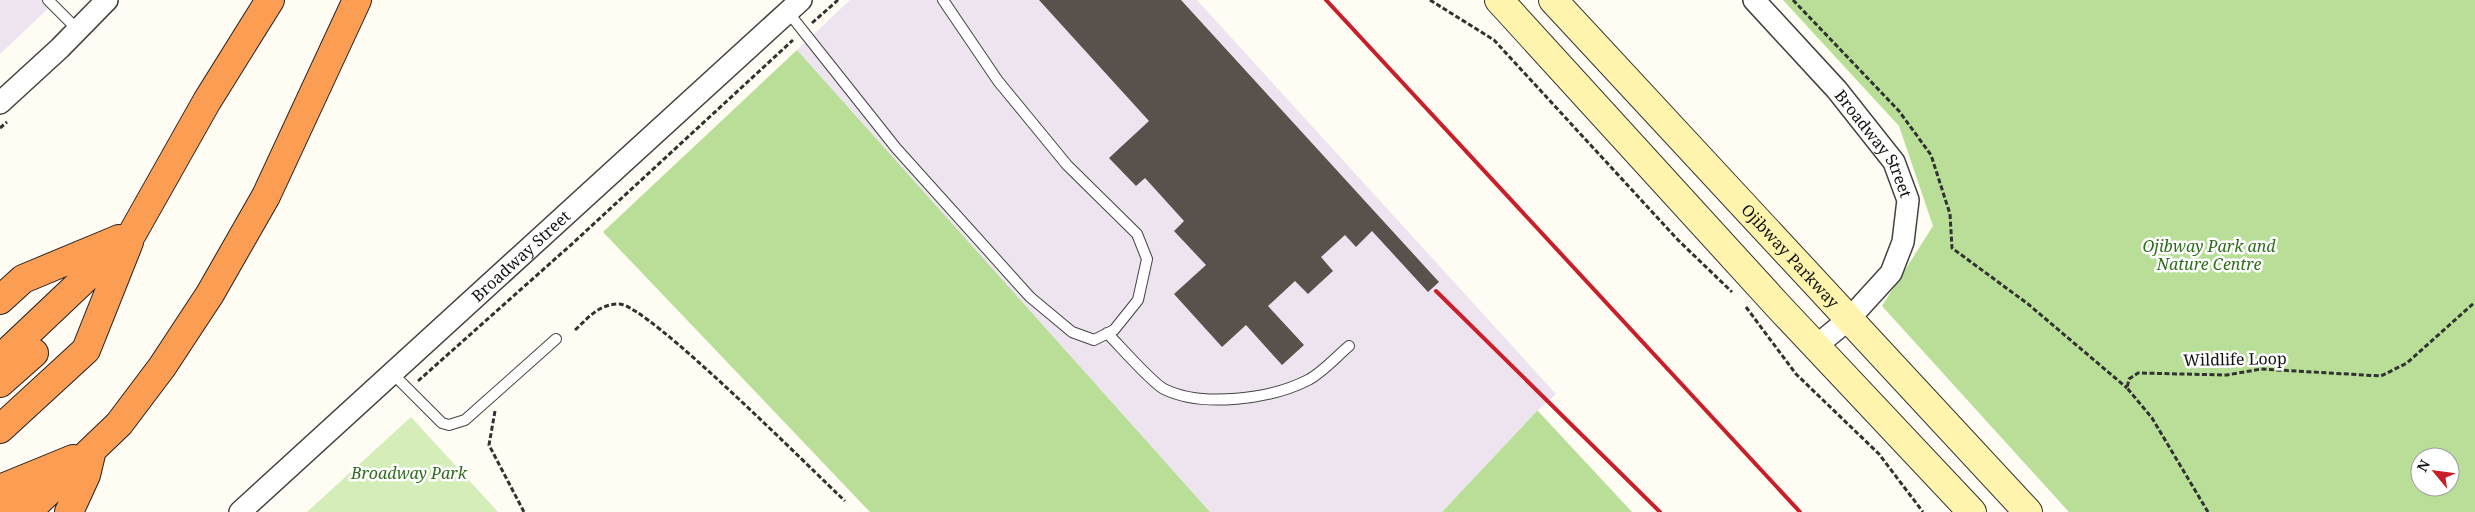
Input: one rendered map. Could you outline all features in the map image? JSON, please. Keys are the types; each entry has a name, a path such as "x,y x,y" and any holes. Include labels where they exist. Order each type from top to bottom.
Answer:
{"highway":[{"path":"0,429 86,350 132,234 207,101 270,0"},
{"path":"63,512 89,463 140,398 232,259 266,196 358,0"},
{"path":"0,300 22,280 132,234"},
{"path":"0,359 132,234"},
{"path":"0,336 94,250"},
{"path":"0,318 58,265"},
{"path":"0,383 114,279"},
{"path":"0,405 99,315"},
{"path":"4,489 44,472 89,463"},
{"path":"27,512 89,463"},
{"path":"2,512 44,472"}],"main road":[{"path":"1499,0 1816,346 1972,512"},
{"name":"Ojibway Parkway","path":"1553,0 2028,512"}],"street":[{"path":"0,103 78,30 107,0"},
{"name":"Broadway Street","path":"1754,0 1837,90 1894,162 1908,200 1903,242 1891,273 1849,319 1816,346"},
{"name":"Broadway Street","path":"240,512 795,6"}],"lane":[{"path":"48,0 78,30"},
{"path":"795,6 803,31 896,148 1030,297 1072,332 1094,340 1114,330 1138,300 1148,259 1137,234 1067,165 1023,112 998,81 943,0"},
{"path":"1107,333 1163,389 1195,398 1238,399 1271,392 1309,380 1349,346"},
{"path":"393,374 442,423 449,425 465,420 556,339"}],"path":[{"path":"409,390 573,243 838,0"},
{"path":"1430,0 1494,40 1678,240 1734,293"},
{"path":"1793,0 1899,111 1931,155 1950,214 1952,248 2028,304 2127,388 2152,418 2208,512"},
{"path":"1741,300 1796,374 1880,454 1923,512"},
{"name":"Wildlife Loop","path":"2127,388 2129,379 2138,373 2227,375 2261,368 2381,376 2407,363 2475,302"},
{"path":"575,330 599,308 621,304 640,312 677,342 845,501"},
{"path":"489,399 496,413 489,445 524,512"}],"shaded area":[{"path":"0,0 57,0 0,54"},
{"path":"850,0 1197,0 1556,394 1537,411 1442,512 1210,512 797,50"}],"green space":[{"name":"Ojibway Park and Nature Centre","path":"1783,0 2475,0 2475,512 2069,512 1882,306 1933,226 1899,126"},
{"path":"797,50 1210,512 870,512 603,232"},
{"path":"1537,411 1632,512 1442,512"},
{"name":"Broadway Park","path":"411,417 498,512 307,512"}],"building":[{"path":"1039,0 1181,0 1439,282 1428,292 1372,231 1356,247 1345,235 1321,257 1333,271 1308,294 1295,281 1268,306 1304,345 1282,365 1246,325 1222,347 1174,294 1206,265 1174,231 1184,221 1145,178 1136,186 1109,158 1149,121"}],"railway":[{"path":"1326,0 1800,512"},
{"path":"1436,291 1660,512"}]}
